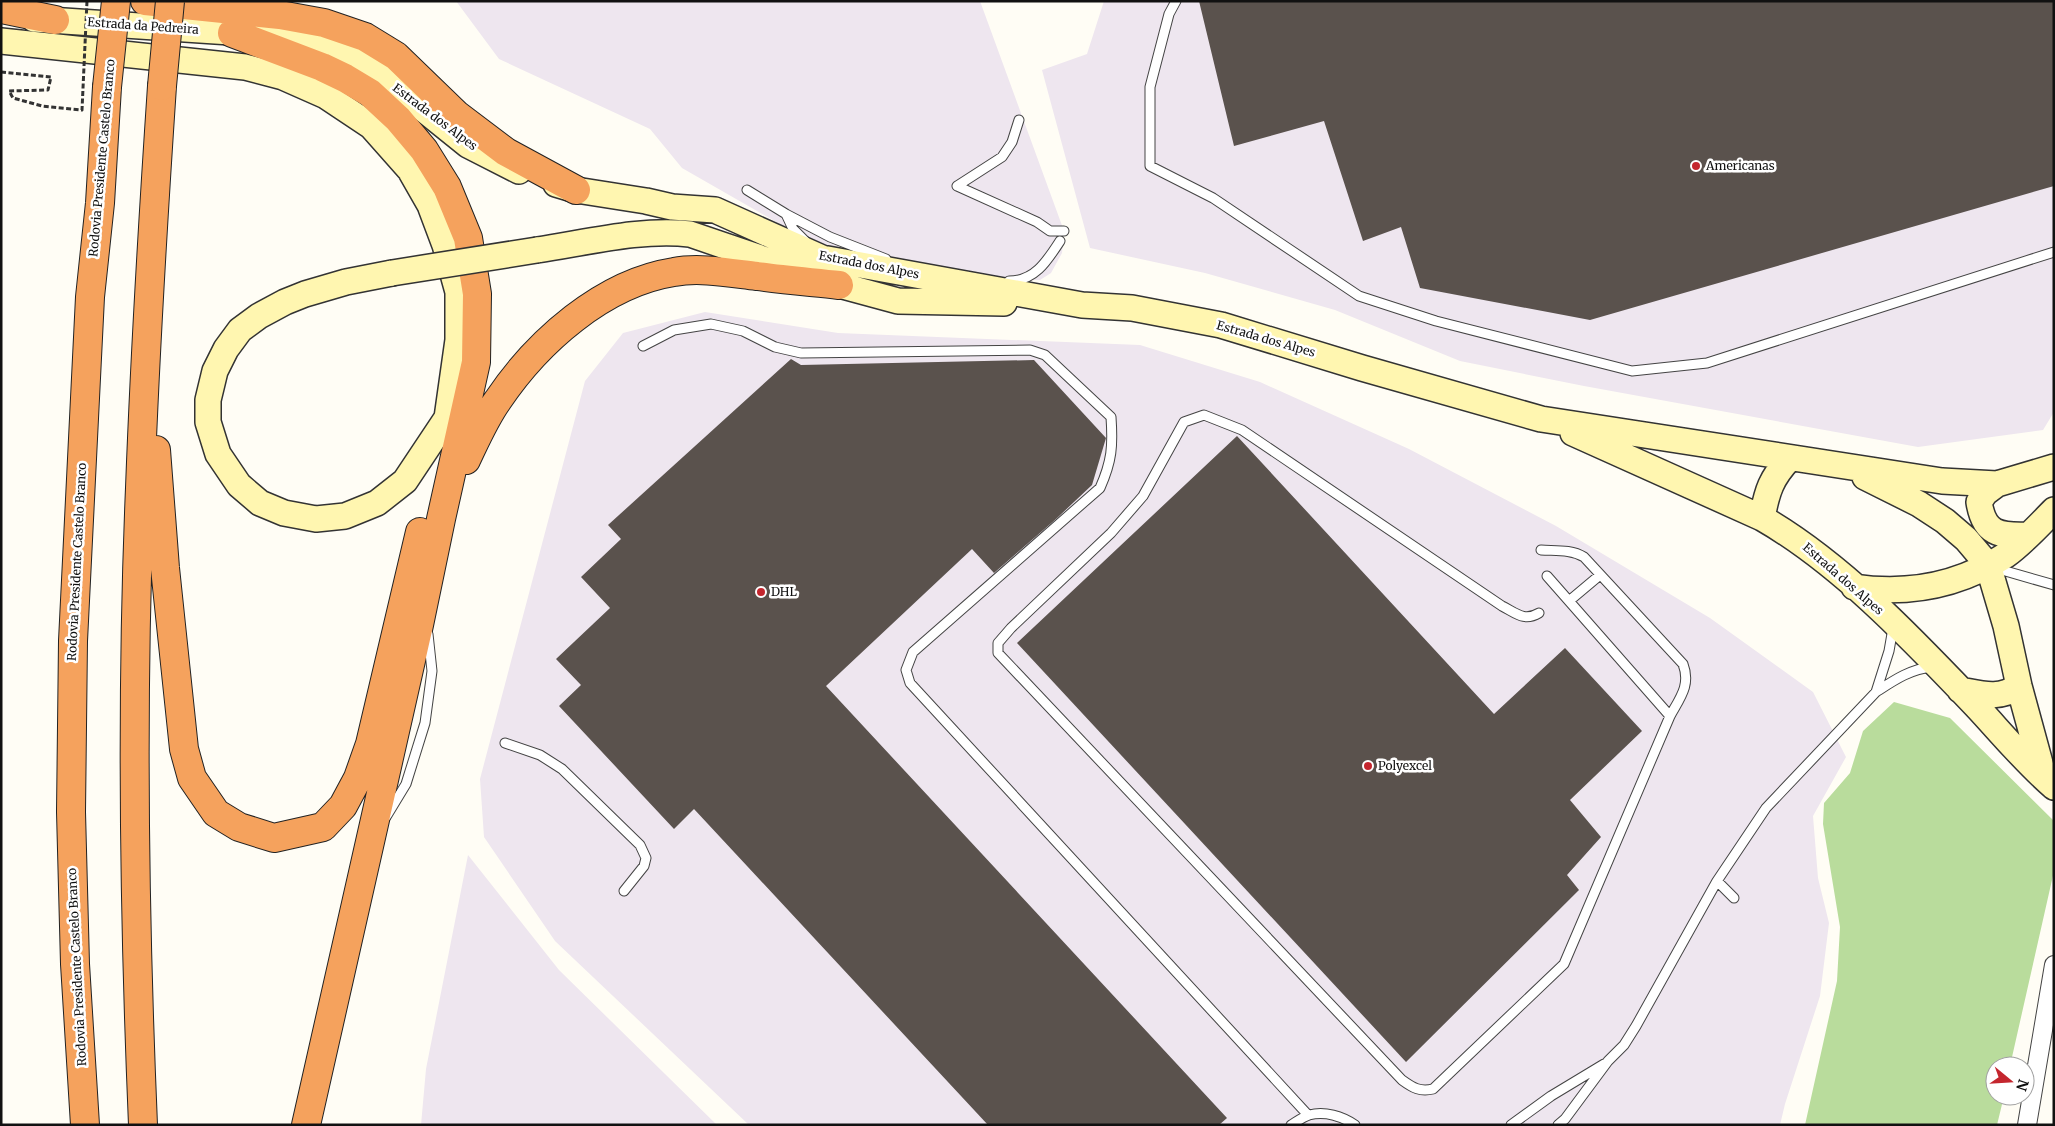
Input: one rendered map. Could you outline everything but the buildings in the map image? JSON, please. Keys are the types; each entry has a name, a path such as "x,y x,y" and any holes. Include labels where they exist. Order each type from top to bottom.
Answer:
{"highway":[{"name":"Rodovia Presidente Castelo Branco","path":"85,1125 75,964 71,812 73,641 90,297 100,202 106,87 116,1"},
{"path":"145,1 280,15 324,24 364,37 396,56 457,115 506,152 576,190"},
{"path":"143,1125 134,777 140,488 162,86 170,1"},
{"path":"1,9 54,20"},
{"path":"232,33 322,67 345,78 370,93 398,119 424,150 447,187 468,238 477,294 476,362 306,1125"},
{"path":"441,518 480,429 509,384 546,343 585,311 613,292 644,279 675,271 726,271 840,285"},
{"path":"148,345 165,568 184,749 192,778 216,814 239,827 257,834 274,838 323,827 343,806 358,778 370,744 446,418"}],"main road":[{"name":"Estrada da Pedreira","path":"1,17 232,33"},
{"name":"Estrada dos Alpes","path":"232,33 276,35 316,43 353,58 381,76 468,145 502,164 538,179 576,190 672,207 715,210 822,258 1082,305 1132,308 1221,325 1362,368 1541,419 1942,481 1997,484"},
{"path":"1,41 245,67 283,77 326,96 371,126 410,170 430,205 445,246 458,292 458,340 446,418 405,481 377,503 345,516 316,519 284,513 260,503 240,485 218,454 208,422 208,400 215,371 226,349 240,330 259,316 304,294 346,282 392,273 537,250 652,233 672,232 710,239 840,285 898,301 1082,305"},
{"name":"Estrada dos Alpes","path":"1541,419 1762,518 1791,535 1825,560 1894,624 2049,783"},
{"path":"1762,518 1766,496 1776,472 1790,458"},
{"path":"1840,466 1912,500 1945,521 1966,539 1988,565"},
{"path":"2028,536 2006,536 1994,531 1985,524 1979,502 1985,493 1997,484 2054,467"},
{"path":"1854,586 1883,591 1909,590 1936,586 1963,577 2007,554 2054,510"},
{"name":"Estrada dos Alpes","path":"1988,565 2006,626 2019,686 2049,783"},
{"path":"1960,690 1991,696 2010,692 2019,686"}],"street":[{"path":"2027,1125 2054,965"}],"lane":[{"path":"1176,1 1169,14 1150,88 1150,166 1213,198 1359,296 1436,321 1632,371 1707,363 2054,252"},
{"path":"1019,120 1012,142 1002,157 957,186 1037,222 1050,231 1064,230"},
{"path":"747,190 786,214 830,237 904,264 946,276 992,281 1020,281 1034,274 1048,260 1060,240"},
{"path":"786,214 793,229 822,258"},
{"path":"643,346 674,330 711,324 742,331 775,347 801,353 1030,350 1045,355 1111,416 1113,446 1107,472 1100,488 913,652 906,670 910,683 1308,1115"},
{"path":"1539,613 1532,618 1522,616 1502,606 1242,430 1204,415 1184,422 1143,496 1112,533 1011,628 998,643 998,653 1402,1080 1414,1088 1424,1091 1433,1089 1564,964 1670,716 1686,686 1687,674 1683,664 1584,557 1577,553 1541,550"},
{"path":"1988,565 2054,585"},
{"path":"1569,601 1600,575"},
{"path":"1547,576 1670,716"},
{"path":"1876,692 1889,651 1894,624"},
{"path":"1558,1125 1565,1119 1608,1061 1624,1045 1717,881 1766,808 1876,692 1897,678 1917,669 1937,666"},
{"path":"505,743 540,755 562,769 640,845 646,858 644,866 624,891"},
{"path":"1717,881 1734,898"},
{"path":"1511,1125 1551,1096 1608,1061"},
{"path":"1291,1125 1308,1115 1331,1114 1348,1120 1355,1125"}],"path":[{"path":"1,72 50,77 48,90 8,91 13,98 42,106 82,110 87,1"}],"shaded area":[{"path":"456,1 980,1 1064,231 1062,253 1051,273 1040,280 932,281 832,254 682,168 650,129 499,59"},
{"path":"1104,1 2054,1 2054,412 2043,430 1918,447 1584,386 1460,361 1335,310 1205,273 1090,248 1042,70 1087,54"},
{"path":"705,312 838,333 1140,345 1260,382 1409,449 1556,526 1710,618 1813,692 1846,757 1813,816 1818,878 1829,923 1820,996 1780,1125 749,1125 555,941 484,837 480,779 585,381 623,333"},
{"path":"468,855 559,970 717,1125 421,1125 426,1069"}],"green space":[{"path":"1894,702 1950,718 2054,821 2054,871 2012,1056 1985,1056 1985,1106 2002,1106 1997,1125 1805,1125 1837,981 1840,927 1823,824 1824,803 1850,773 1863,731"}],"place":[{"name":"Americanas","path":"1696,166"},
{"name":"DHL","path":"761,592"},
{"name":"Polyexcel","path":"1368,766"}]}
